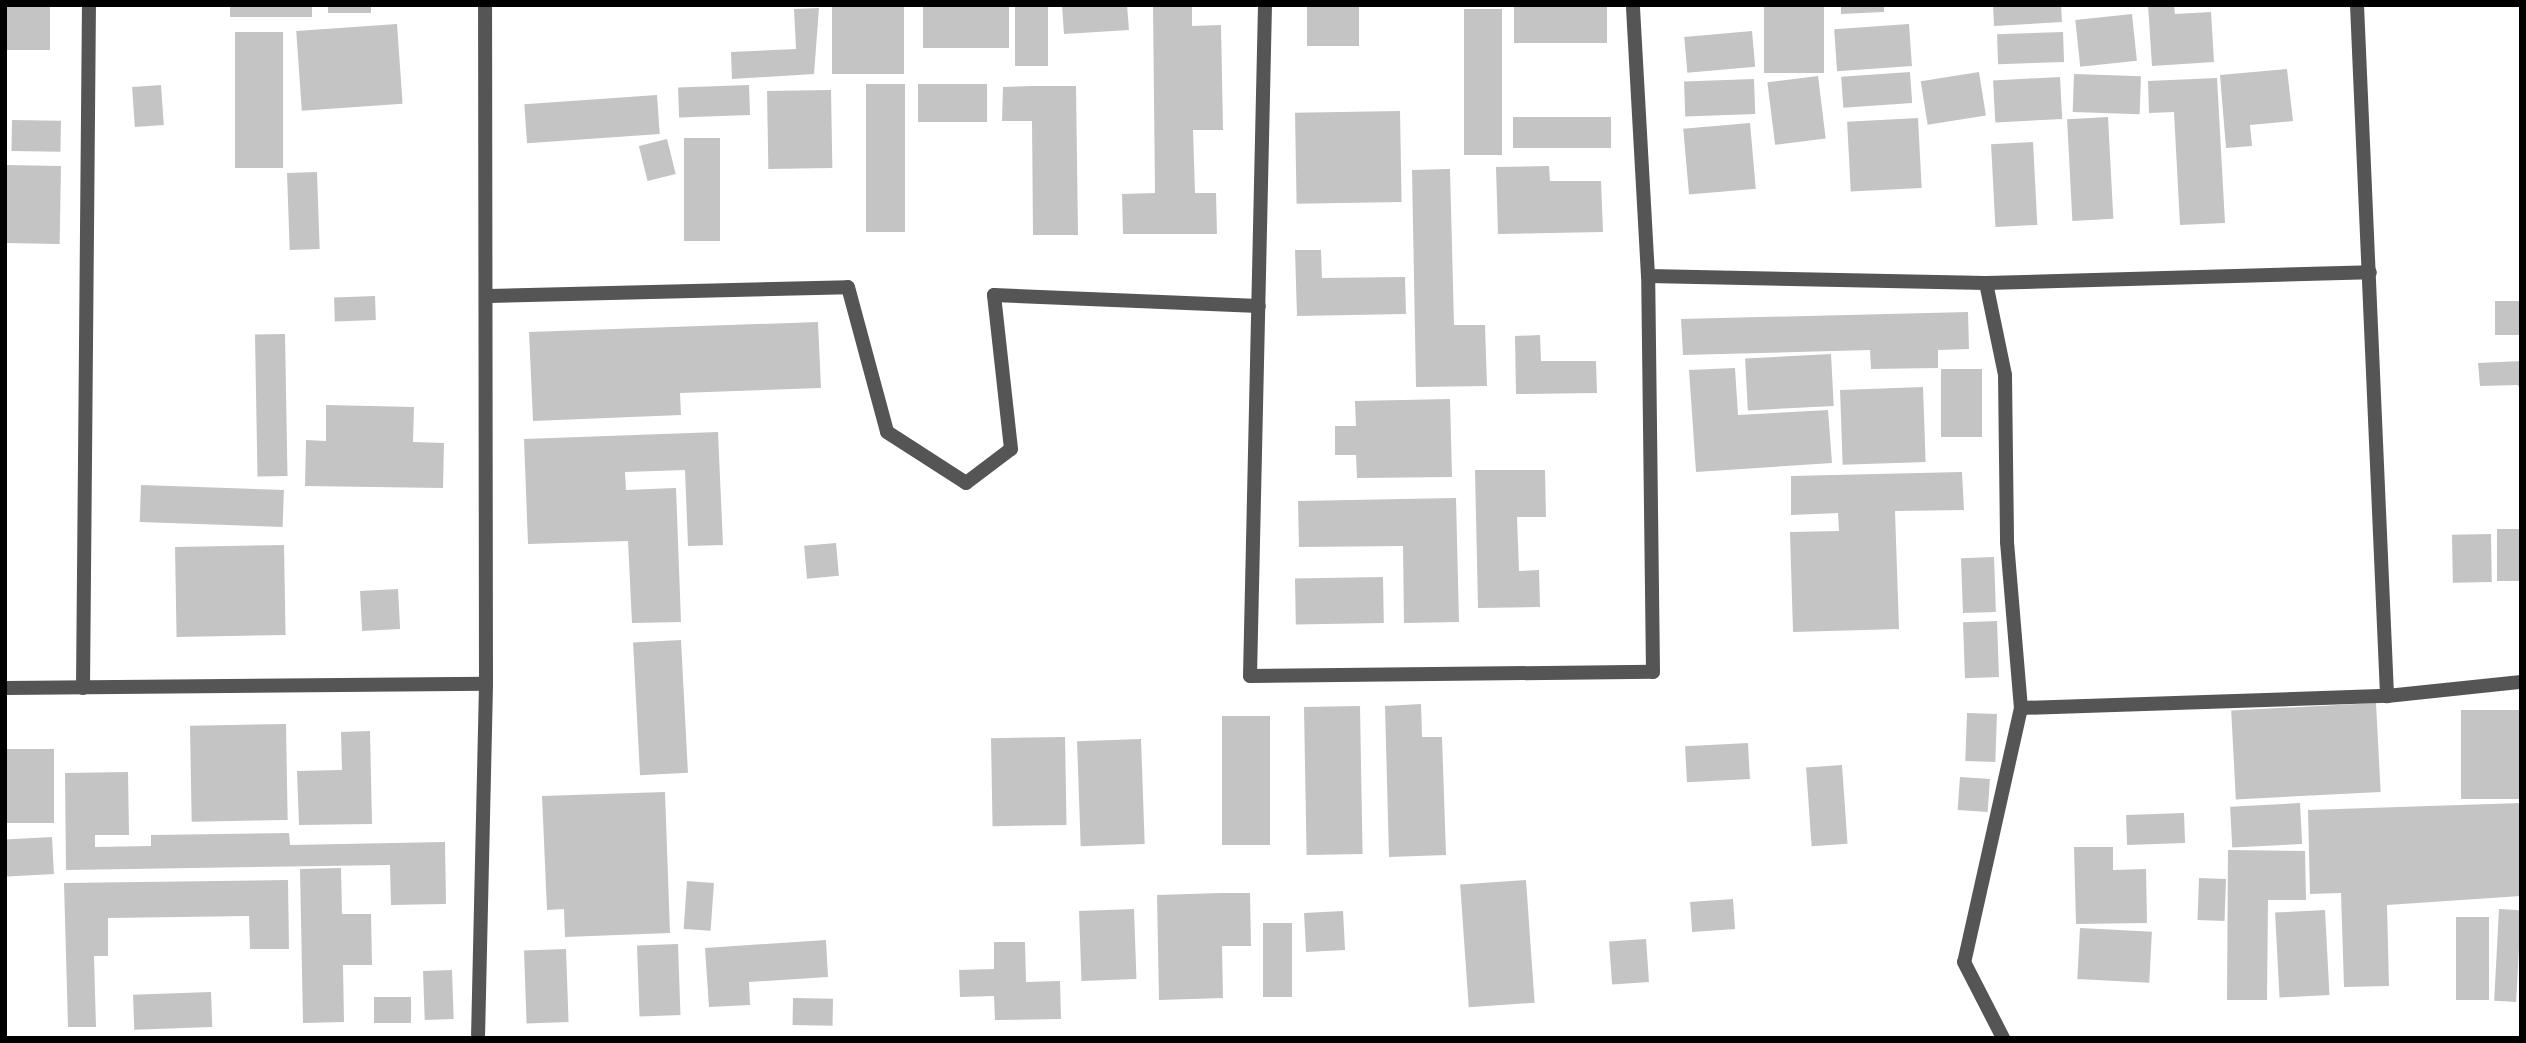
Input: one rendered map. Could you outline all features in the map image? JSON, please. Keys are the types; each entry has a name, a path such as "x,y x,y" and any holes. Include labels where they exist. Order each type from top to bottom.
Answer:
{"street":[{"path":"83,688 89,5"},
{"path":"478,1038 486,684 488,296 485,5"},
{"path":"1265,5 1250,676 1653,672 1648,276 1633,5"},
{"path":"2357,5 2387,696"},
{"path":"1648,276 1986,283 2370,272"},
{"path":"1986,283 2005,375 2007,542 2021,708 1964,962 2003,1038"},
{"path":"488,296 848,287 887,432 965,483 1011,449 994,295 1259,306"},
{"path":"2021,708 2387,696 2521,682"},
{"path":"5,688 486,684"}],"building":[{"path":"5,5 50,5 50,50 5,50"},
{"path":"230,5 312,5 312,17 230,17"},
{"path":"328,5 371,5 371,13 328,13"},
{"path":"832,5 904,5 904,74 832,74"},
{"path":"923,5 1009,5 1009,48 923,48"},
{"path":"1015,5 1048,5 1048,66 1015,66"},
{"path":"1062,5 1127,5 1129,30 1064,34"},
{"path":"1514,5 1607,5 1607,43 1514,43"},
{"path":"1764,5 1824,5 1824,73 1764,73"},
{"path":"1841,5 1884,5 1884,12 1841,14"},
{"path":"1993,5 2061,5 2062,22 1994,26"},
{"path":"2148,5 2174,5 2175,14 2211,12 2214,62 2152,66"},
{"path":"1153,6 1192,6 1192,26 1221,25 1223,130 1193,130 1195,193 1216,193 1217,234 1123,234 1122,194 1155,193"},
{"path":"1307,6 1359,6 1359,46 1307,46"},
{"path":"819,8 814,74 732,79 731,52 796,49 794,9"},
{"path":"1464,9 1502,9 1502,155 1464,155"},
{"path":"2132,14 2137,61 2080,67 2075,20"},
{"path":"397,24 403,104 302,111 296,31"},
{"path":"1909,24 1912,66 1837,71 1834,29"},
{"path":"1752,31 1755,67 1687,73 1684,37"},
{"path":"235,32 283,32 283,168 235,168"},
{"path":"2063,32 2064,62 1998,64 1997,34"},
{"path":"2287,69 2293,121 2250,125 2252,146 2226,148 2220,75"},
{"path":"1910,72 1912,103 1843,108 1841,77"},
{"path":"1979,72 1986,115 1928,125 1921,81"},
{"path":"2074,74 2141,76 2140,114 2073,112"},
{"path":"1818,76 1826,139 1775,145 1767,82"},
{"path":"2060,77 2062,119 1995,122 1993,81"},
{"path":"2217,78 2225,223 2180,225 2174,112 2149,113 2148,81"},
{"path":"1754,79 1755,114 1685,116 1684,81"},
{"path":"866,84 905,84 905,232 866,232"},
{"path":"918,84 987,84 987,122 918,122"},
{"path":"161,85 164,125 135,127 132,87"},
{"path":"749,85 750,115 679,117 678,87"},
{"path":"1076,86 1078,235 1033,235 1032,121 1002,121 1003,87"},
{"path":"831,90 832,168 768,169 767,91"},
{"path":"657,95 660,134 527,143 524,104"},
{"path":"1400,111 1402,202 1297,204 1295,113"},
{"path":"1513,117 1611,117 1611,148 1513,148"},
{"path":"2108,117 2113,219 2072,221 2067,119"},
{"path":"1918,118 1922,188 1851,192 1847,122"},
{"path":"12,120 61,121 60,152 11,151"},
{"path":"1750,123 1756,189 1689,195 1683,129"},
{"path":"684,138 720,138 720,241 684,241"},
{"path":"667,139 676,174 648,181 639,146"},
{"path":"2033,142 2037,225 1995,227 1991,144"},
{"path":"5,165 61,166 60,244 5,243"},
{"path":"1549,166 1550,181 1601,181 1603,232 1498,234 1496,167"},
{"path":"1450,169 1454,325 1485,325 1487,386 1416,387 1412,170"},
{"path":"317,172 320,249 290,250 287,173"},
{"path":"1295,250 1321,250 1322,278 1405,277 1406,314 1297,316"},
{"path":"375,296 376,320 335,321 334,297"},
{"path":"2495,301 2521,301 2521,335 2495,335"},
{"path":"1968,312 1969,349 1938,350 1938,368 1871,369 1870,350 1683,355 1681,319"},
{"path":"818,322 821,388 680,393 681,415 533,421 529,332"},
{"path":"285,334 287,476 257,477 255,335"},
{"path":"1540,335 1541,361 1596,361 1597,393 1516,394 1515,336"},
{"path":"1831,354 1834,406 1748,410 1745,359"},
{"path":"2521,361 2521,393 2518,385 2480,386 2478,363"},
{"path":"1735,368 1738,415 1828,410 1832,463 1696,472 1689,370"},
{"path":"1941,369 1982,369 1982,437 1941,437"},
{"path":"1923,387 1926,462 1843,465 1840,390"},
{"path":"1450,399 1452,477 1357,478 1356,455 1335,455 1335,426 1356,426 1355,401"},
{"path":"326,405 414,407 413,442 444,443 443,488 305,486 306,440 326,441"},
{"path":"718,432 723,545 688,546 685,470 625,472 626,490 676,488 681,622 632,623 628,541 528,544 524,439"},
{"path":"1475,470 1545,470 1546,517 1517,517 1519,571 1539,570 1540,607 1478,608"},
{"path":"1962,472 1964,510 1895,511 1899,629 1793,632 1790,532 1839,531 1838,513 1791,515 1791,476"},
{"path":"141,485 284,490 283,527 140,522"},
{"path":"1456,498 1459,622 1404,623 1403,546 1299,547 1298,501"},
{"path":"2497,529 2521,529 2521,581 2497,581"},
{"path":"2491,534 2492,582 2453,583 2452,535"},
{"path":"836,543 839,576 807,579 804,546"},
{"path":"284,545 286,635 177,637 175,547"},
{"path":"1994,557 1996,612 1963,613 1961,558"},
{"path":"1383,577 1384,623 1296,625 1295,579"},
{"path":"398,589 400,629 362,631 360,591"},
{"path":"1997,621 1999,677 1965,678 1963,622"},
{"path":"681,640 688,773 640,775 633,643"},
{"path":"2376,703 2381,792 2236,799 2231,711"},
{"path":"1421,704 1422,737 1442,737 1446,855 1389,857 1385,706"},
{"path":"1360,706 1363,854 1307,855 1304,707"},
{"path":"2461,710 2521,710 2521,799 2461,799"},
{"path":"1967,713 1997,714 1995,762 1965,761"},
{"path":"1222,716 1270,716 1270,845 1222,845"},
{"path":"286,724 288,820 192,822 190,726"},
{"path":"370,731 372,824 299,825 297,771 342,770 341,732"},
{"path":"1065,737 1067,825 993,826 991,738"},
{"path":"1141,739 1145,844 1081,846 1077,741"},
{"path":"1748,743 1750,779 1687,782 1685,746"},
{"path":"5,749 54,749 54,823 5,823"},
{"path":"1842,765 1848,844 1812,846 1806,768"},
{"path":"128,772 129,835 95,835 95,847 151,846 151,835 289,833 290,845 445,842 446,904 391,905 390,865 66,870 65,773"},
{"path":"1960,777 1990,779 1988,812 1958,810"},
{"path":"665,792 670,933 565,937 564,909 547,910 542,796"},
{"path":"2300,803 2302,844 2232,848 2230,807"},
{"path":"2521,803 2521,896 2387,905 2389,986 2344,987 2341,893 2310,894 2308,810"},
{"path":"2184,813 2185,843 2127,845 2126,815"},
{"path":"52,837 54,874 7,876 5,839"},
{"path":"2074,847 2113,847 2113,870 2146,869 2147,923 2076,924"},
{"path":"2228,850 2305,851 2306,900 2268,900 2267,1000 2227,1000"},
{"path":"341,868 342,914 371,914 372,965 343,965 344,1022 303,1023 300,869"},
{"path":"2199,878 2226,879 2225,921 2198,920"},
{"path":"288,880 289,949 250,949 249,916 108,918 108,956 94,956 96,1027 68,1027 64,883"},
{"path":"1526,880 1535,1003 1469,1007 1460,885"},
{"path":"687,881 714,883 711,931 684,929"},
{"path":"1250,893 1251,946 1222,946 1223,998 1159,1000 1157,895"},
{"path":"1733,899 1735,929 1692,932 1690,902"},
{"path":"1134,909 1136,979 1081,981 1079,911"},
{"path":"2499,909 2521,910 2516,1002 2494,1001"},
{"path":"2325,910 2329,995 2280,998 2275,913"},
{"path":"1343,911 1345,950 1306,952 1304,913"},
{"path":"2456,917 2489,917 2489,1000 2456,1000"},
{"path":"1263,923 1292,923 1292,997 1263,997"},
{"path":"2080,928 2152,932 2149,983 2077,979"},
{"path":"1646,939 1649,982 1612,984 1609,942"},
{"path":"826,940 828,977 749,982 750,1005 709,1007 705,948"},
{"path":"994,942 1025,942 1026,982 1060,981 1061,1019 995,1020 994,996 960,997 959,970 994,969"},
{"path":"678,944 680,1015 640,1016 637,945"},
{"path":"566,949 569,1022 527,1023 524,950"},
{"path":"452,970 454,1019 425,1020 423,971"},
{"path":"211,992 212,1027 134,1030 133,995"},
{"path":"374,997 411,997 411,1023 374,1023"},
{"path":"793,998 833,999 833,1026 793,1025"}]}
